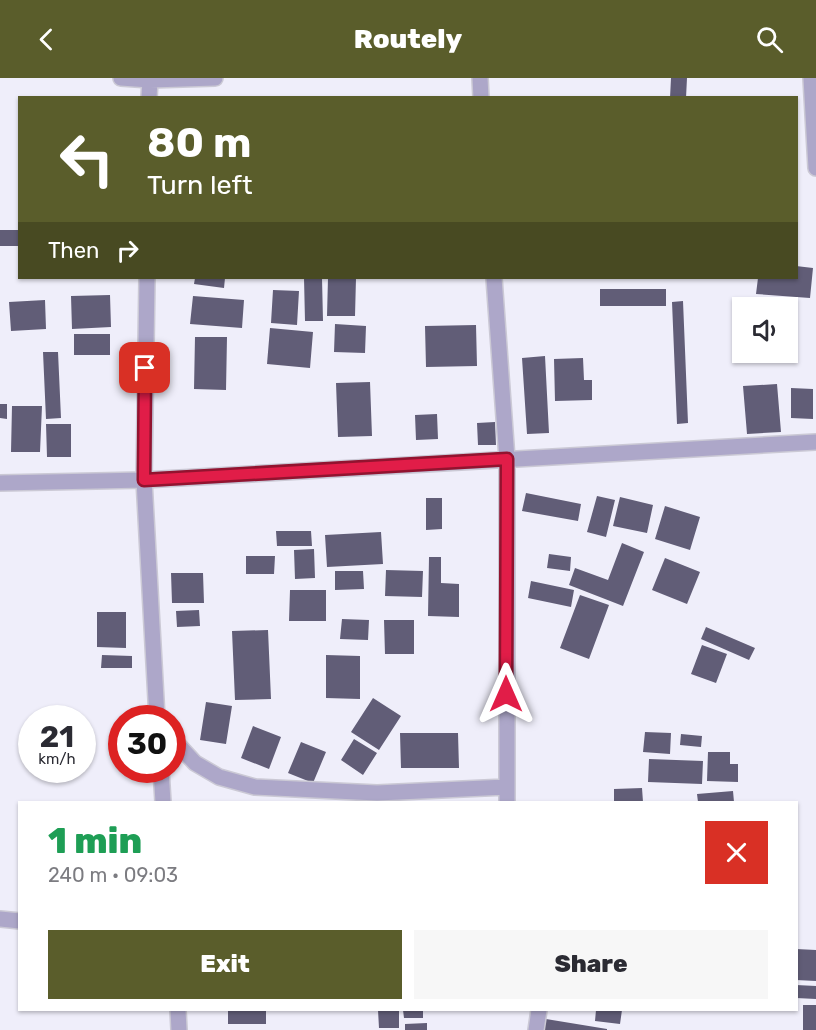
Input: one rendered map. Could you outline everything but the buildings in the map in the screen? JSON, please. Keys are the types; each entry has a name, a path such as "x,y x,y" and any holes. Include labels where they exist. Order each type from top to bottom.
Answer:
{"street":[{"path":"121,78 150,80 210,78"},
{"path":"480,78 481,96"},
{"path":"811,78 816,168"},
{"path":"149,96 150,80"},
{"path":"147,279 144,480 156,705"},
{"path":"186,754 195,764 219,777 255,787 377,793 506,795 507,459 494,279"},
{"path":"0,483 144,480 816,442"},
{"path":"161,783 163,801"},
{"path":"0,919 18,921"},
{"path":"178,1011 179,1030"},
{"path":"536,1030 539,1011"}],"route":[{"path":"145,368 144,480 507,459 506,694"}]}
